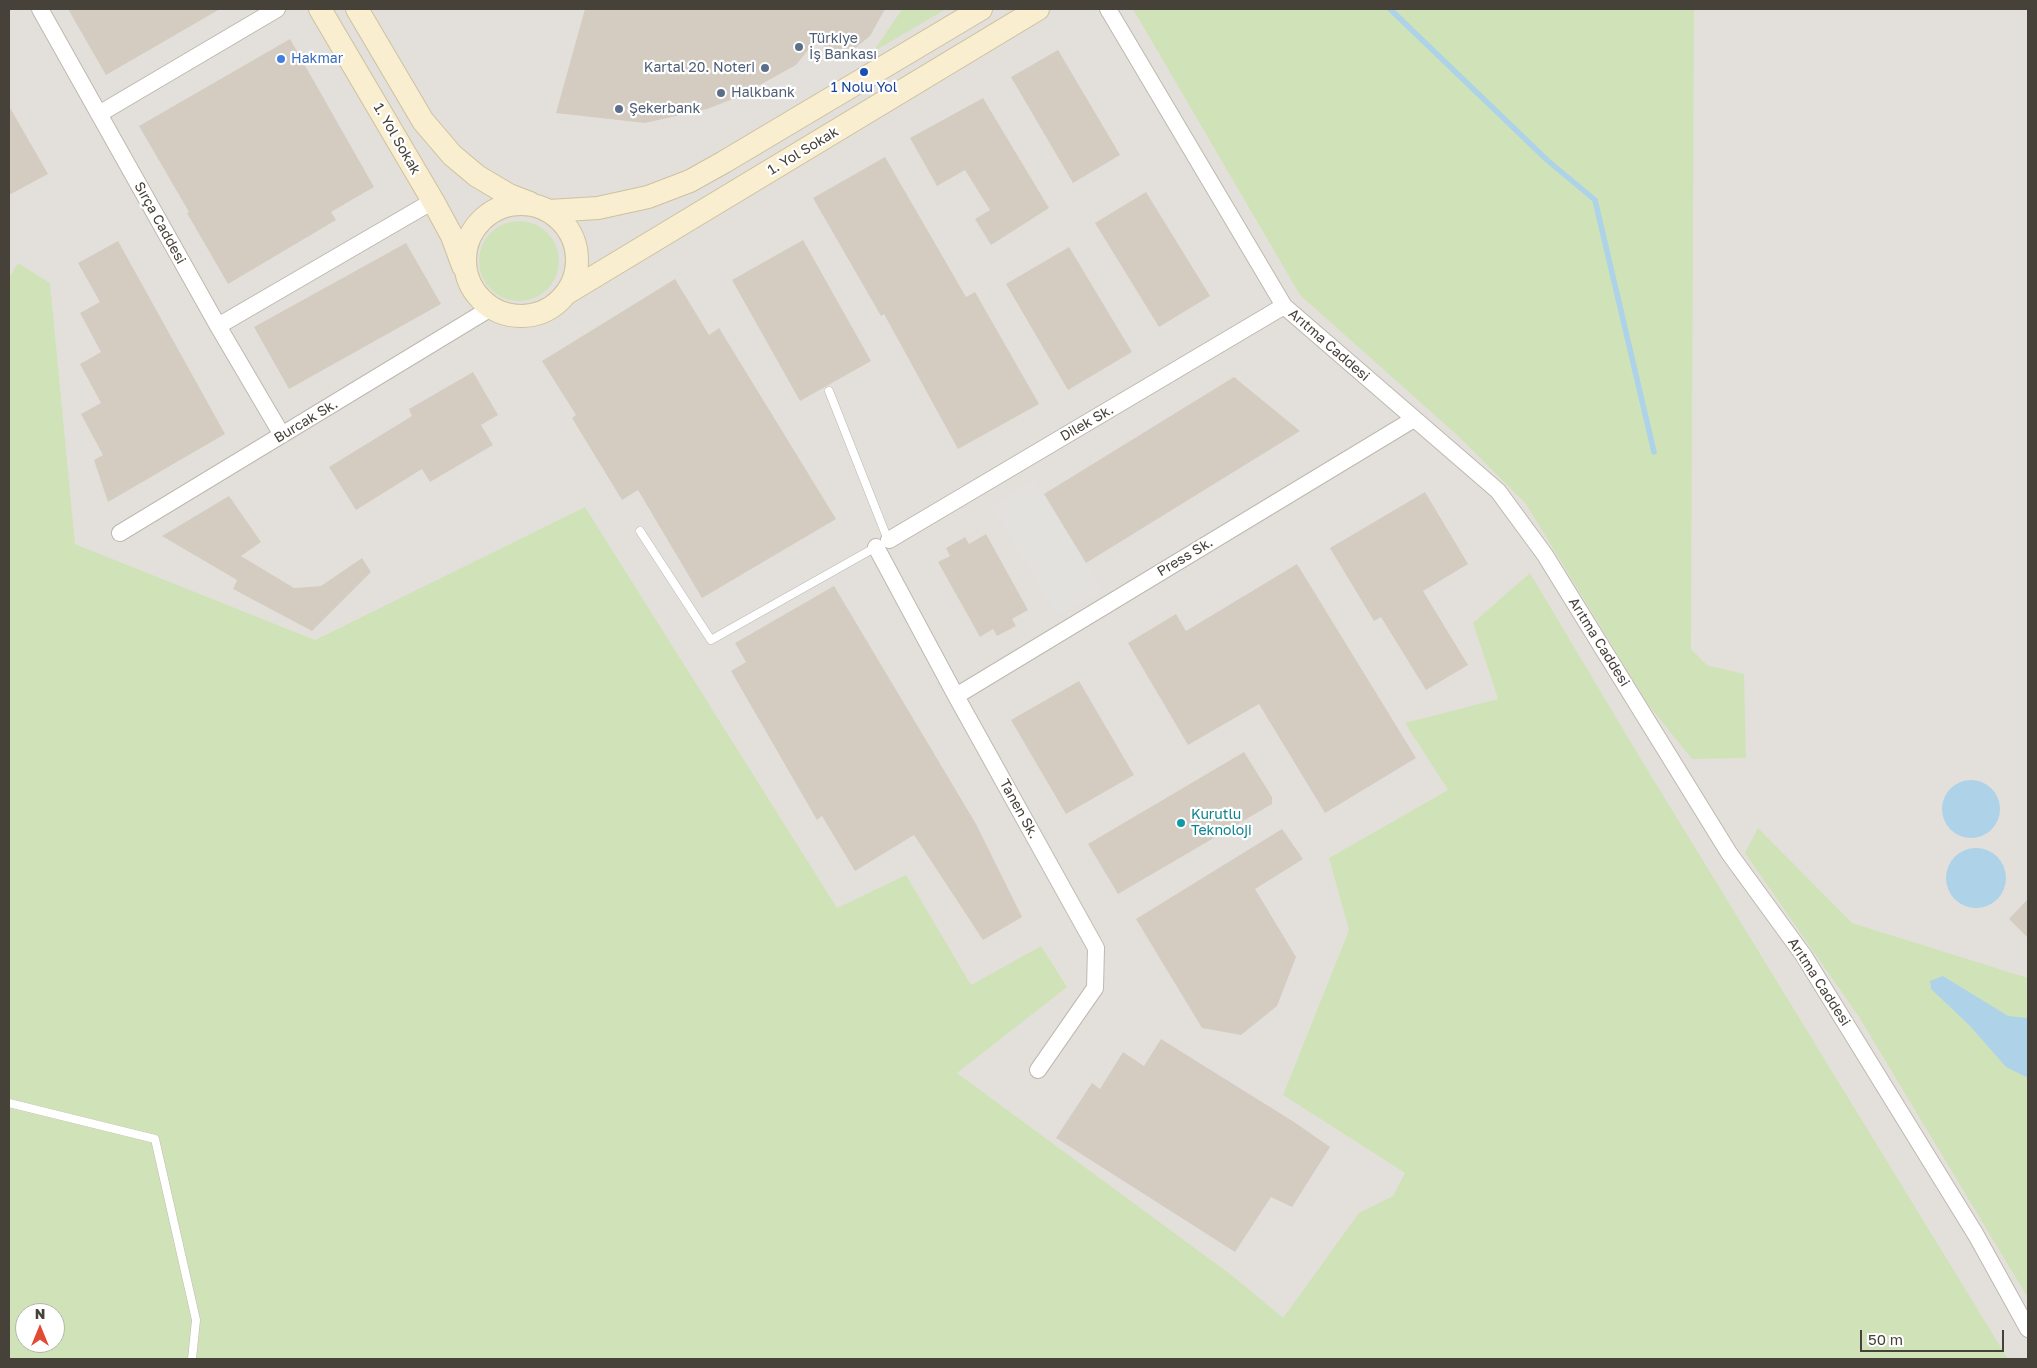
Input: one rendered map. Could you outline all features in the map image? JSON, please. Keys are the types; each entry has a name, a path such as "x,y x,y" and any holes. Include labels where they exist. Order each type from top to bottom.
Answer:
{"main road":[{"name":"1. Yol Sokak","path":"320,9 452,236 470,287 479,299 491,308 507,315 524,317 540,314 555,305 567,293 1038,9"},
{"name":"1. Yol Sokak","path":"357,9 423,121 452,155 485,181 509,195 543,209 564,223 573,239 578,257 575,276 567,293"},
{"name":"1. Yol Sokak","path":"466,273 464,255 469,238 478,223 492,211 508,205 523,204 543,209 598,208 648,197 690,180 724,162 981,9"}],"street":[{"name":"Sırça Caddesi","path":"40,9 218,326 282,435"},
{"path":"99,114 277,9"},
{"name":"Arıtma Caddesi","path":"1108,9 1284,306 1498,491 1545,555 1730,853 1804,956 1976,1235 2028,1329"},
{"path":"218,326 433,201"},
{"name":"Dilek Sk.","path":"883,543 1284,306"},
{"name":"Burcak Sk.","path":"120,533 491,308"},
{"name":"Press Sk.","path":"956,696 1414,419"},
{"name":"Tanen Sk.","path":"883,543 956,696 1096,948 1095,988 1038,1070"}],"lane":[{"path":"640,531 711,640 883,543 830,391"},
{"path":"9,1103 155,1139 196,1320 192,1359"}],"shaded area":[{"path":"9,9 2028,9 2028,1359 9,1359"},
{"path":"1034,479 1103,591 1058,616 991,506"}],"green space":[{"path":"902,9 946,9 873,52"},
{"path":"1133,9 1694,9 1691,649 1707,665 1744,674 1746,758 1692,759 1647,703 1526,504 1457,435 1300,295"},
{"path":"519,221 534,224 547,233 556,246 559,261 556,276 547,289 534,298 519,301 504,298 491,289 482,276 479,261 482,246 491,233 504,224"},
{"path":"18,263 50,283 75,544 315,640 585,507 837,908 906,875 971,985 1041,946 1067,987 957,1073 1234,1277 1283,1318 1359,1213 1393,1196 1405,1173 1283,1095 1349,930 1329,858 1448,790 1405,723 1498,699 1473,623 1530,573 1639,756 2008,1359 9,1359 9,278"},
{"path":"1758,828 1852,923 2028,978 2028,1018 2008,1017 1943,976 1931,989 1970,1026 2006,1067 2028,1078 2028,1298 1859,1017 1745,853"}],"water":[{"path":"1965,780 1977,780 1987,784 1996,793 2000,815 1992,830 1977,838 1965,838 1955,834 1946,825 1942,815 1942,803 1946,793 1955,784"},
{"path":"1976,848 1992,853 1997,857 2001,862 2006,878 2001,894 1997,899 1992,903 1976,908 1960,903 1955,899 1951,894 1946,878 1951,862 1955,857 1960,853"},
{"path":"1943,976 2008,1016 2028,1018 2028,1078 2006,1067 1970,1026 1931,989 1930,981"}],"building":[{"path":"68,9 220,9 106,75"},
{"path":"585,9 885,9 870,36 839,61 817,39 796,65 738,97 707,109 645,123 556,113"},
{"path":"290,39 374,187 331,212 336,220 228,284 139,126"},
{"path":"1058,50 1120,155 1073,183 1011,77"},
{"path":"983,98 1049,208 991,245 975,219 990,210 965,170 937,186 910,138"},
{"path":"9,106 48,174 9,195"},
{"path":"885,157 966,297 975,292 1039,404 958,449 884,314 881,316 813,198"},
{"path":"1146,192 1210,296 1159,327 1095,223"},
{"path":"803,240 871,361 800,401 732,280"},
{"path":"118,241 225,434 108,502 94,460 103,455 81,414 101,403 80,364 101,352 80,313 100,302 78,263"},
{"path":"406,243 441,304 289,389 254,327"},
{"path":"1069,247 1132,352 1068,390 1006,284"},
{"path":"675,279 709,335 719,328 836,519 702,598 638,490 622,500 572,418 576,415 542,361"},
{"path":"473,372 498,415 481,425 493,445 430,482 422,469 356,510 329,467 412,416 409,409"},
{"path":"1234,377 1300,431 1086,563 1044,494"},
{"path":"1425,492 1468,564 1423,591 1468,665 1426,690 1381,617 1374,621 1330,548"},
{"path":"229,496 261,542 241,556 294,588 321,586 362,558 371,572 312,631 233,589 237,580 162,536"},
{"path":"986,534 1028,610 1012,619 1016,626 997,636 993,629 980,637 938,562 950,556 946,548 965,537 969,544"},
{"path":"1297,564 1416,758 1325,813 1259,704 1188,745 1128,643 1176,614 1186,631"},
{"path":"834,586 976,824 1022,917 983,940 914,835 855,871 822,816 817,820 731,671 746,662 735,643"},
{"path":"1079,681 1134,775 1066,814 1011,720"},
{"name":"Kurutlu Teknoloji","path":"1244,752 1272,797 1272,804 1118,894 1088,844"},
{"path":"1282,829 1303,859 1255,889 1296,957 1277,1006 1241,1035 1202,1028 1136,919"},
{"path":"2028,899 2028,938 2009,919"},
{"path":"1161,1039 1294,1122 1330,1147 1292,1207 1271,1197 1235,1252 1056,1138 1092,1083 1100,1089 1123,1052 1144,1066"}],"waterway":[{"path":"1390,9 1547,160 1595,200 1654,452"}],"place":[{"name":"Türkiye İş Bankası","path":"799,47"},
{"name":"Hakmar","path":"281,59"},
{"name":"Kartal 20. Noteri","path":"765,68"},
{"name":"1 Nolu Yol","path":"864,72"},
{"name":"Halkbank","path":"721,93"},
{"name":"Şekerbank","path":"619,109"},
{"name":"Kurutlu Teknoloji","path":"1181,823"}]}
